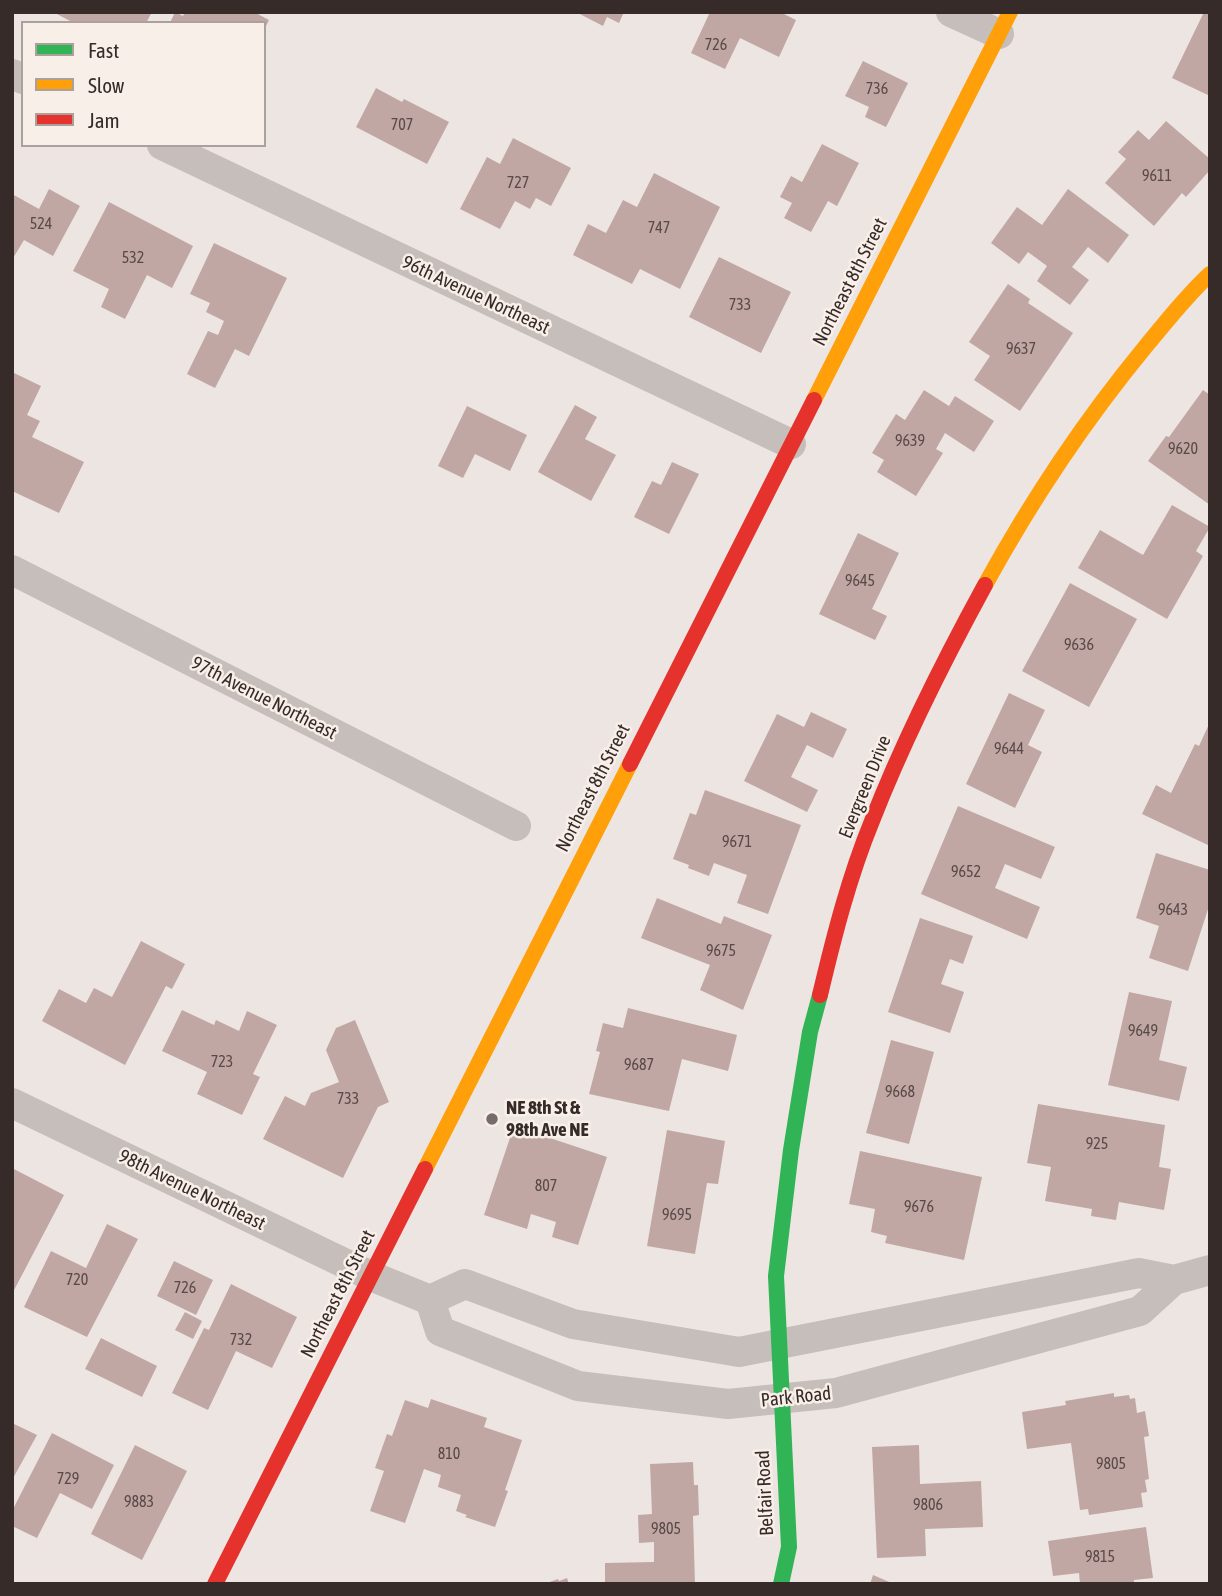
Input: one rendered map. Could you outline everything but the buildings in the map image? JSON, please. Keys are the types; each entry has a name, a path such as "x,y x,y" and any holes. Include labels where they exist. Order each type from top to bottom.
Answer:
{"main road":[{"name":"Northeast 8th Street","path":"215,1584 1005,23"},
{"name":"Evergreen Drive","path":"781,1399 776,1276 791,1150 810,1032 837,926 871,822 934,679 997,563 1045,483 1121,376 1190,292 1210,274"},
{"name":"Belfair Road","path":"781,1399 789,1547 781,1584"}],"street":[{"path":"951,12 1005,23"},
{"name":"96th Avenue Northeast","path":"166,147 791,444"},
{"name":"97th Avenue Northeast","path":"12,570 516,826"},
{"name":"98th Avenue Northeast","path":"12,1103 371,1276"},
{"name":"Park Road","path":"1174,1280 1139,1273 739,1352 573,1324 465,1284 430,1300 440,1331 578,1386 728,1404 836,1393 1140,1311 1174,1280 1210,1270"},
{"path":"371,1276 430,1300"}],"traffic: fast":[{"path":"781,1584 789,1547 776,1276 791,1150 810,1032 820,995"}],"traffic: slow":[{"path":"814,400 1010,12"},
{"path":"985,585 1040,492 1080,432 1146,346 1210,274"},
{"path":"425,1169 630,764"}],"traffic: jam":[{"path":"630,764 814,400"},
{"path":"820,995 843,907 872,821 925,701 985,585"},
{"path":"215,1584 425,1169"}],"place":[{"name":"NE 8th St & 98th Ave NE","path":"492,1119"}]}
